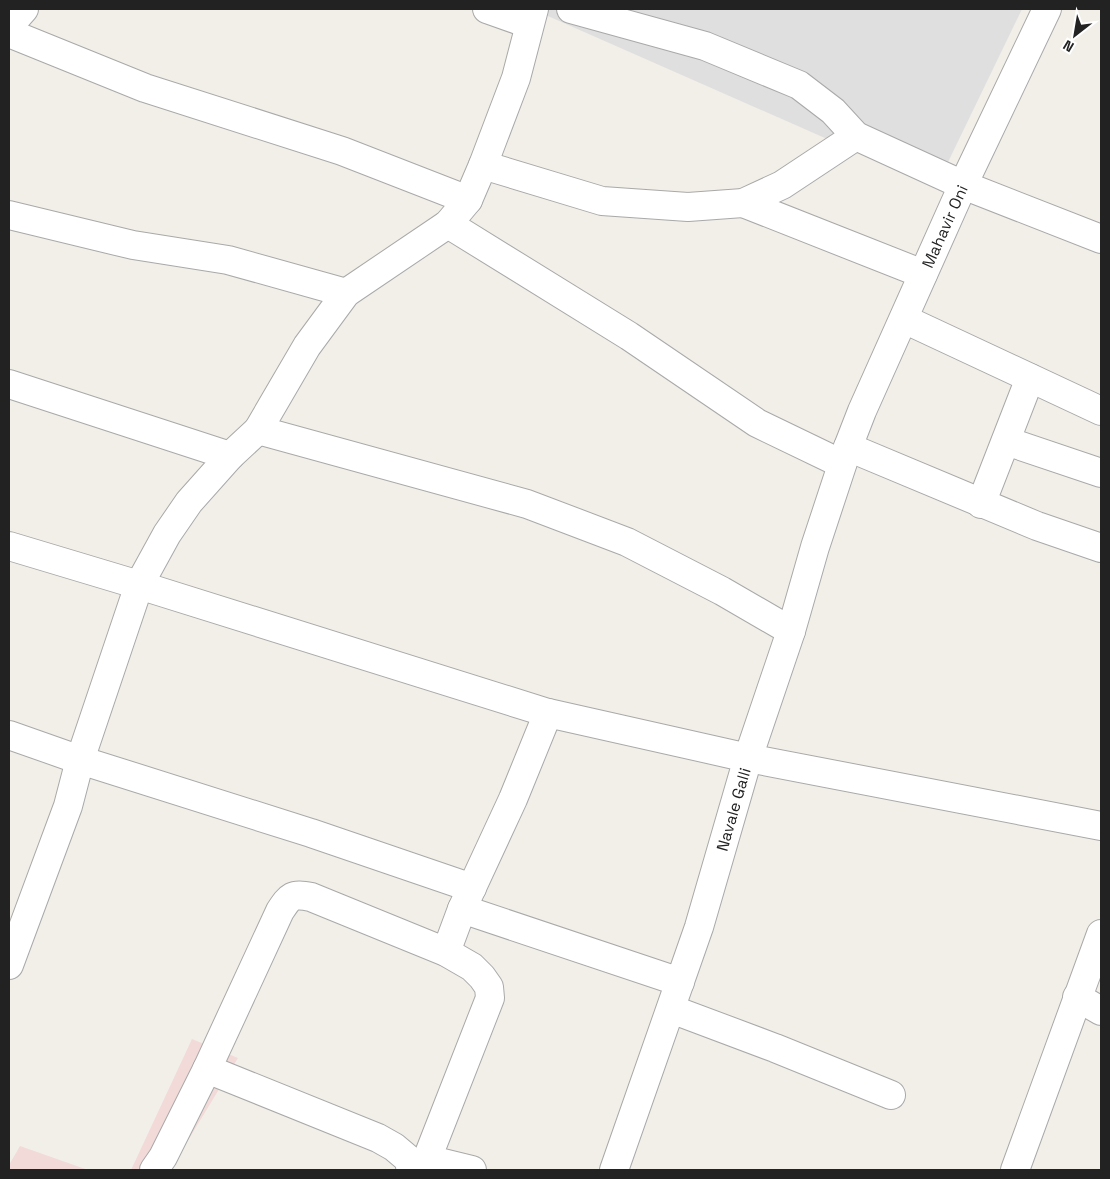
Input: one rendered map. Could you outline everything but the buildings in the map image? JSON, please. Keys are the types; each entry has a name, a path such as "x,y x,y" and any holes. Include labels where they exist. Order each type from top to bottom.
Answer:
{"street":[{"path":"9,26 24,9"},
{"path":"9,965 68,806 80,760 139,585 167,534 189,502 230,456 258,430 307,346 346,293 448,224 468,200 516,78 531,16 487,9"},
{"path":"571,9 705,46 799,85 833,111 856,136 963,185 1101,239"},
{"name":"Mahavir Oni","path":"845,456 862,412 963,185 1047,9"},
{"path":"9,33 145,88 342,151 468,200"},
{"path":"483,165 602,201 688,207 743,203 782,185 856,136"},
{"path":"743,203 923,274"},
{"path":"9,215 133,245 228,260 346,293"},
{"path":"448,224 629,336 757,423 1101,548"},
{"path":"904,319 1101,411"},
{"path":"981,504 1030,378"},
{"path":"9,384 230,456"},
{"path":"258,430 527,504 627,542 722,591 791,631"},
{"path":"1006,441 1101,473"},
{"name":"Navale Galli","path":"614,1170 699,927 748,758 791,631 815,547 845,456"},
{"path":"9,546 548,713 748,758 1101,826"},
{"path":"446,952 467,898 513,799 548,713"},
{"path":"9,735 80,760 311,833 467,898 680,982"},
{"path":"154,1170 163,1157 207,1069 280,911 288,898 298,894 311,897 446,952 472,967 489,987 490,998 415,1164"},
{"path":"1015,1170 1101,934"},
{"path":"1078,997 1101,1011"},
{"path":"671,1009 776,1048 891,1095"},
{"path":"207,1069 378,1138 394,1146 415,1164 472,1170"}],"shaded area":[{"path":"532,9 1022,9 936,187"},
{"path":"192,1039 238,1058 170,1170 131,1170"},
{"path":"20,1146 88,1170 9,1170 9,1165"}]}
